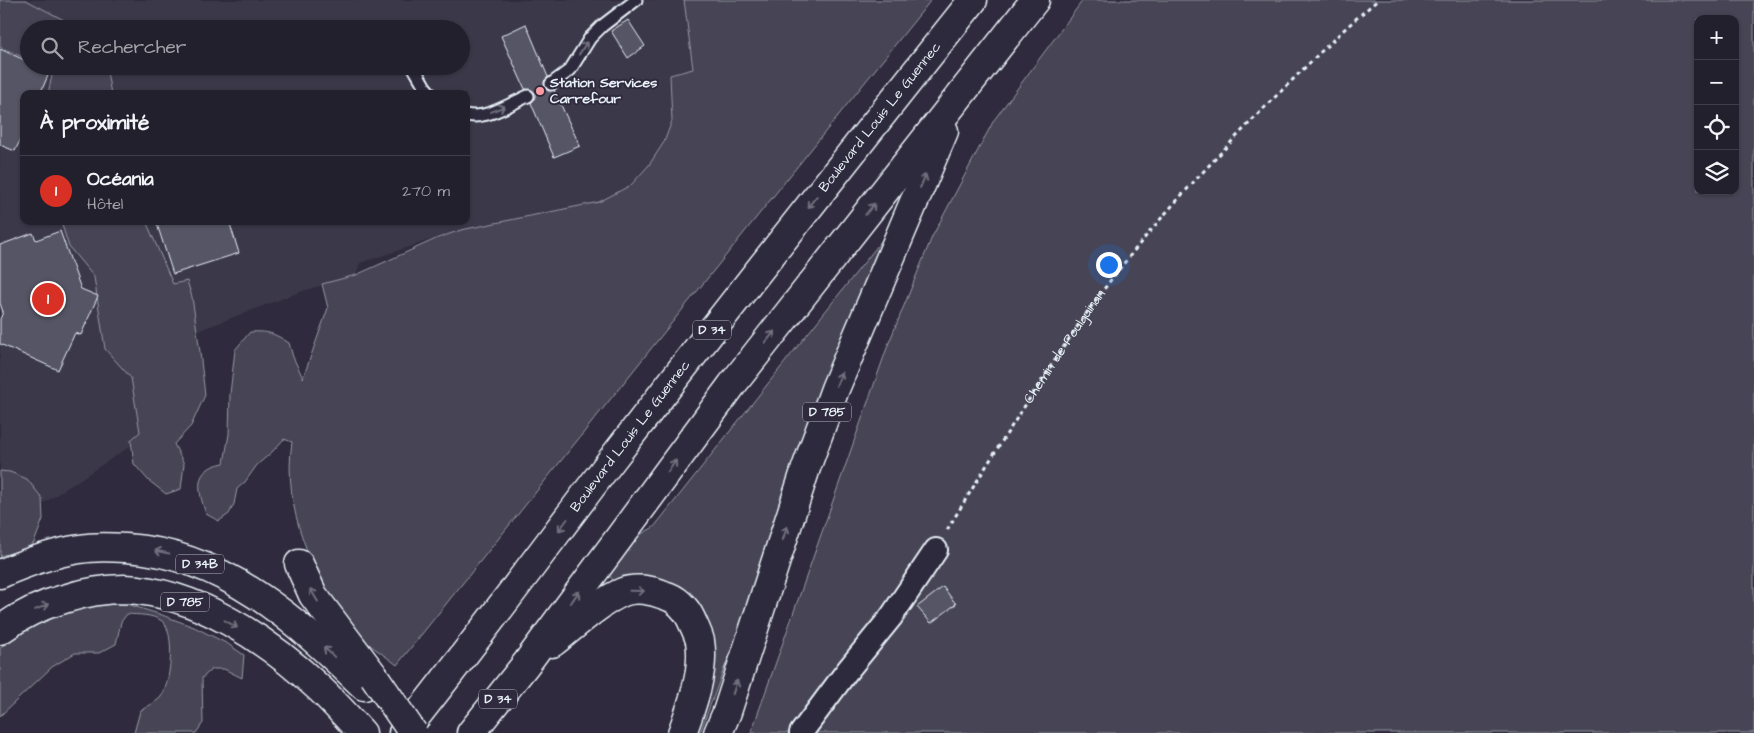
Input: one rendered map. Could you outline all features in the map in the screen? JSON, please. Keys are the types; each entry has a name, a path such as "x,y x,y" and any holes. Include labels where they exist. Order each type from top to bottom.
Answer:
{"main road":[{"name":"Boulevard Louis Le Guennec","path":"403,733 774,250 973,0"},
{"name":"D 34","path":"471,733 526,664 732,385 1036,0"},
{"name":"D 785","path":"718,733 727,712 806,468 835,390 957,100"},
{"name":"D 34B","path":"0,574 49,557 88,548 137,548 187,558 230,578 280,612 369,681"},
{"path":"299,564 317,601 369,681 411,733"},
{"name":"D 785","path":"0,630 36,609 80,594 124,589 171,597 216,615 265,644 320,689 353,723"},
{"path":"526,664 604,603 622,592 635,589 661,593 671,597 688,613 699,639 701,657 691,708 682,733"},
{"path":"380,733 457,665"}],"street":[{"path":"800,733 891,617 936,550"}],"lane":[{"path":"552,84 570,70 590,38 602,26 636,0"},
{"path":"418,75 427,90"},
{"path":"470,115 491,112 528,96"}],"path":[{"name":"Chemin de Poulguinan","path":"936,550 992,457 1057,356 1091,306 1128,257 1187,189 1257,116 1307,65 1378,0"}],"shaded area":[{"path":"0,0 684,0 693,69 670,75 672,121 664,142 649,165 631,185 599,202 461,230 360,263 356,275 300,292 174,340 181,413 0,532"},
{"path":"0,0 26,0 64,20 20,20 20,56 0,47"},
{"path":"684,0 931,0 397,665 353,629 338,609 313,565 303,541 296,516 290,467 292,442 284,439 257,465 245,482 237,489 234,504 229,514 219,521 206,514 201,497 200,482 202,475 207,470 224,463 229,434 230,394 235,350 250,332 266,332 275,335 289,343 303,378 328,308 322,284 356,275 438,238 461,230 599,202 631,185 649,165 664,142 672,121 670,75 693,69"},
{"path":"1083,0 1754,0 1754,733 751,733 888,345 932,237 994,120"},
{"path":"52,75 108,75 110,90 49,90"},
{"path":"62,225 148,225 173,284 187,281 192,297 205,395 191,426 174,444 184,464 181,489 166,494 148,480 134,464 131,440 140,432 131,378 105,349 94,277 69,247"},
{"path":"894,225 800,465 700,733 691,733 712,638 706,615 685,590 656,577 634,579 617,586 609,575 636,537 654,527"},
{"path":"0,471 10,472 27,479 42,498 43,519 34,543 25,549 0,556"},
{"path":"92,604 127,604 194,627 228,644 244,655 242,678 224,669 212,669 202,678 203,723 196,733 134,733 140,711 158,700 164,692 169,671 170,647 169,636 162,621 149,616 127,614 121,622 116,644 99,653 75,653 52,667 0,716 0,648 22,630 43,617"}],"building":[{"path":"628,20 645,46 628,58 611,31"},
{"name":"Station Services Carrefour","path":"526,24 548,77 544,81 545,88 548,91 554,90 580,146 554,157 531,103 534,100 535,93 532,90 525,89 501,36"},
{"path":"0,49 20,58 20,75 48,75 42,90 20,90 20,140 15,151 0,145"},
{"path":"157,225 230,225 239,253 173,274"},
{"path":"60,231 81,289 98,296 81,335 75,333 58,370 0,344 0,319 3,312 0,303 0,245 33,233 36,240"},
{"path":"943,587 956,604 931,623 917,607"}],"place":[{"name":"Station Services Carrefour","path":"540,91"},
{"name":"Océania","path":"48,299"}]}
